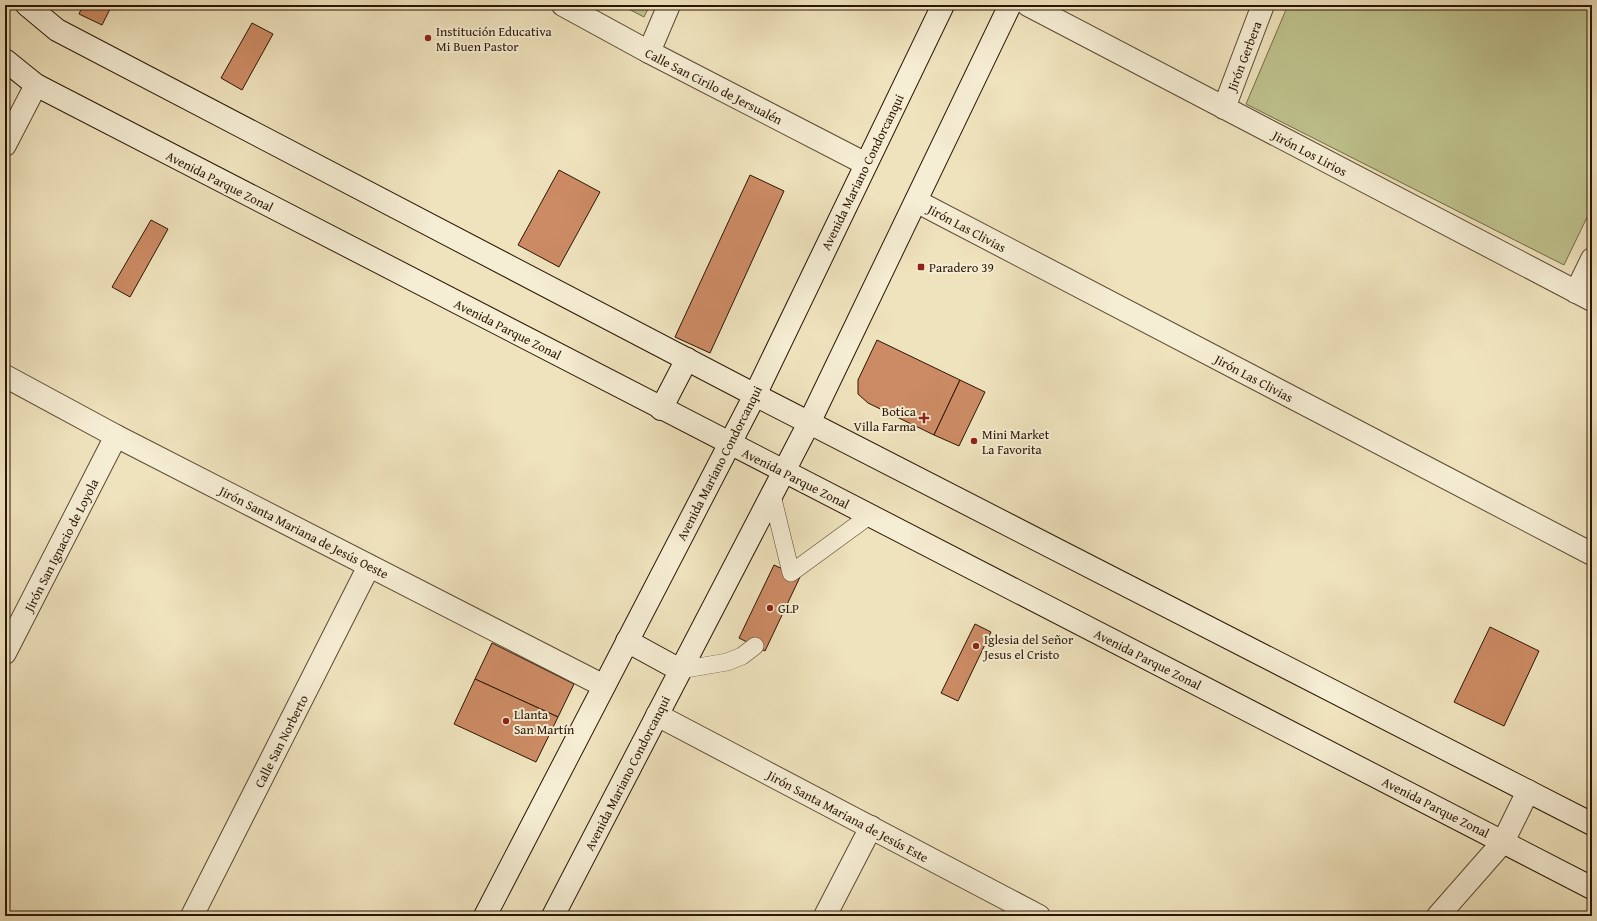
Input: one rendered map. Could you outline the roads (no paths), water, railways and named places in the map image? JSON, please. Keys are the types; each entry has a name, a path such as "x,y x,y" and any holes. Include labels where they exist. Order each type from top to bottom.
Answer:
{"main road":[{"path":"27,5 57,30 687,360 1592,824"},
{"name":"Calle San Cirilo de Jersualén","path":"563,5 648,52 866,164"},
{"path":"648,52 669,5"},
{"name":"Avenida Mariano Condorcanqui","path":"485,916 755,395 943,5"},
{"name":"Avenida Mariano Condorcanqui","path":"552,916 809,423 1010,5"},
{"name":"Jirón Los Lirios","path":"1028,5 1584,296"},
{"name":"Jirón Gerbera","path":"1224,108 1263,5"},
{"name":"Avenida Parque Zonal","path":"5,60 36,85 661,409 1592,888"},
{"path":"5,145 36,85"},
{"name":"Jirón Las Clivias","path":"916,201 1592,554"},
{"path":"1584,296 1592,259"},
{"path":"661,409 687,360"},
{"name":"Jirón Santa Mariana de Jesús Oeste","path":"5,376 116,436 604,686"},
{"name":"Jirón San Ignacio de Loyola","path":"5,653 116,436"},
{"name":"Calle San Norberto","path":"192,916 370,566"},
{"path":"627,641 680,670"},
{"name":"Jirón Santa Mariana de Jesús Este","path":"657,715 1039,916"},
{"path":"1438,916 1503,842 1528,791"},
{"path":"825,916 871,827"}],"lane":[{"path":"772,495 791,573 869,516"},
{"path":"680,670 727,662 742,656 755,646"}],"place":[{"name":"Institución Educativa Mi Buen Pastor","path":"428,38"},
{"name":"Paradero 39","path":"921,267"},
{"name":"Botica Villa Farma","path":"924,418"},
{"name":"Mini Market La Favorita","path":"974,441"},
{"name":"GLP","path":"770,608"},
{"name":"Iglesia del Señor Jesus el Cristo","path":"976,646"},
{"name":"Llanta San Martín","path":"506,721"}]}
